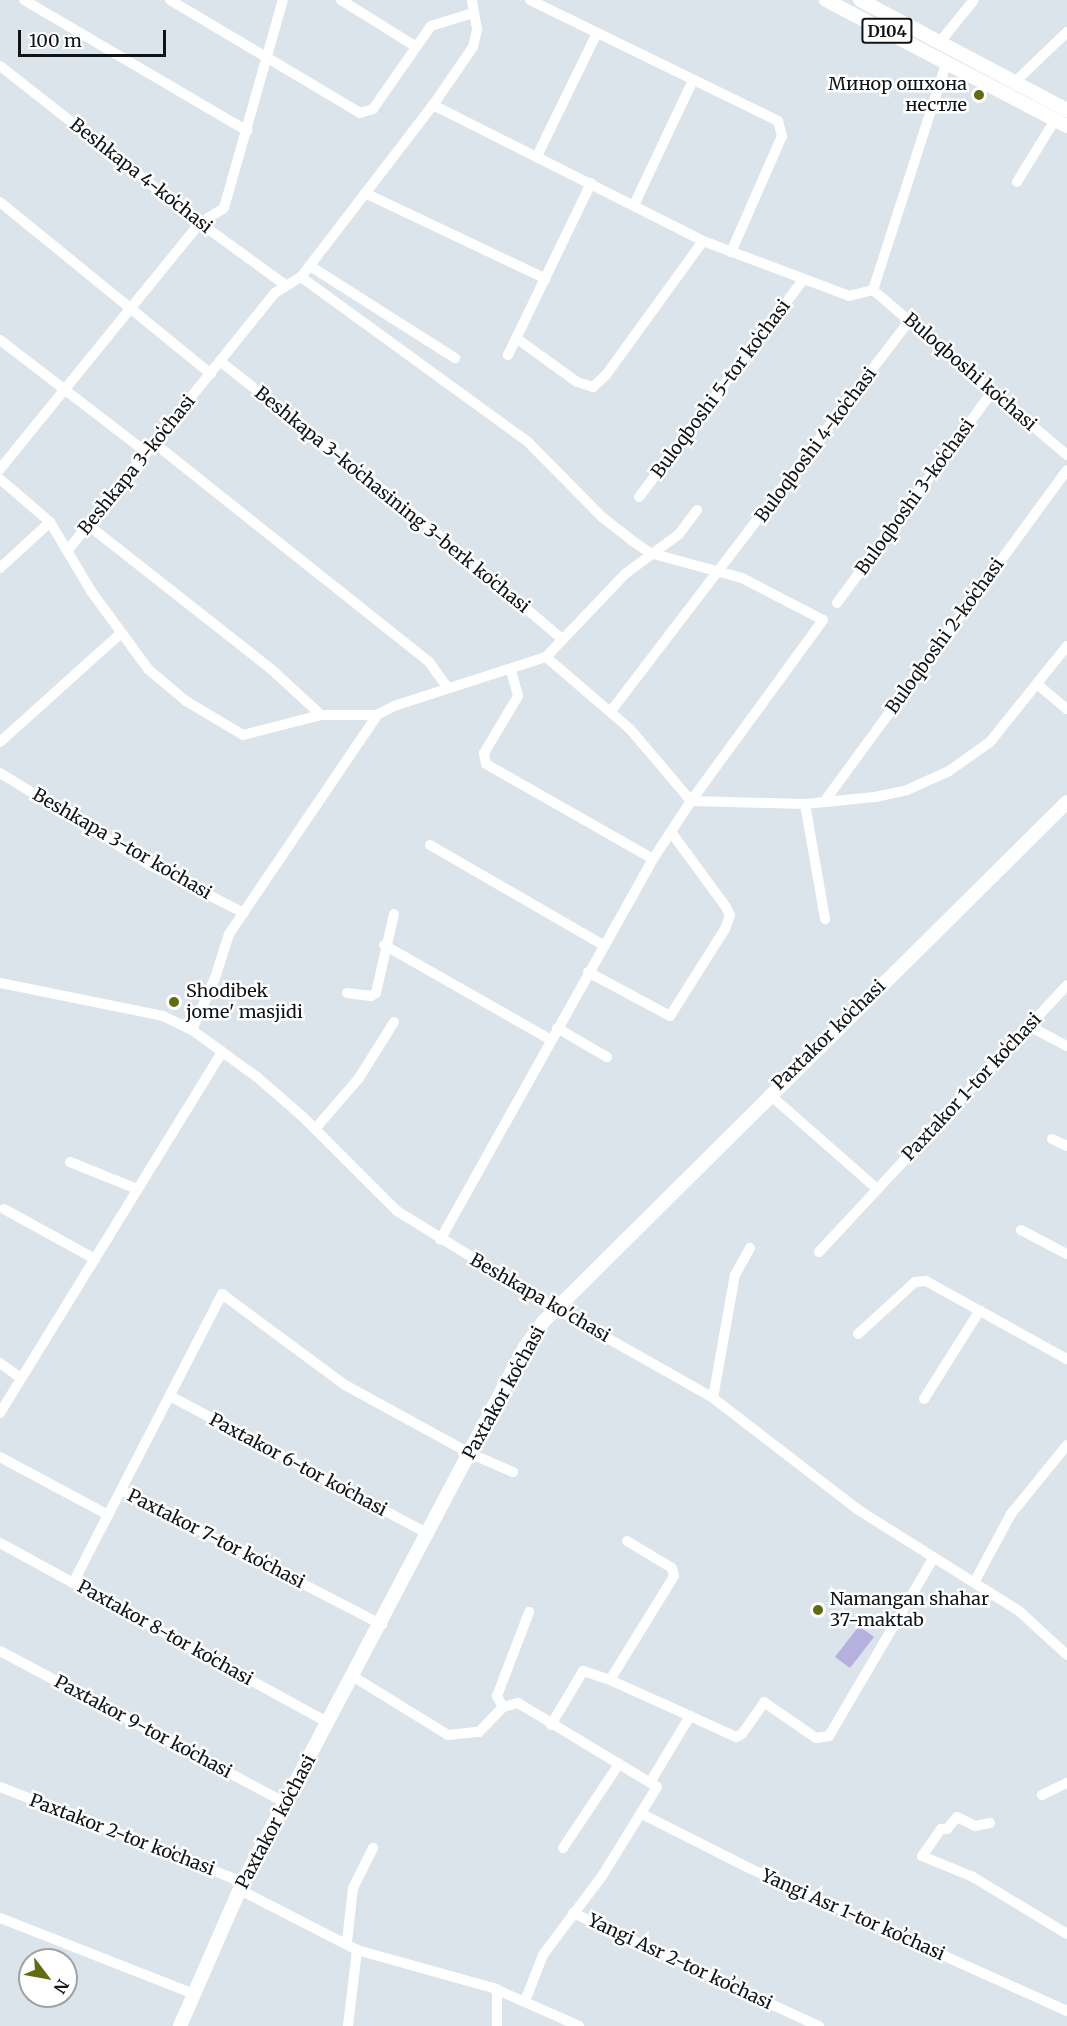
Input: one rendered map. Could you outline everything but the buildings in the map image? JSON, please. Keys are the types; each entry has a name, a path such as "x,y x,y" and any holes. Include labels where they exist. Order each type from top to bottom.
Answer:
{"main road":[{"name":"D104","path":"826,0 1061,123"},
{"name":"D104","path":"860,0 1067,110"},
{"name":"Paxtakor koʻchasi","path":"180,2026 241,1886 382,1625 525,1347 556,1309 769,1094 1067,802"}],"street":[{"path":"24,0 247,131"},
{"path":"170,0 348,108 366,113 373,109 431,26 472,13"},
{"path":"0,469 200,223 214,218 228,201 282,0"},
{"path":"341,0 415,46"},
{"path":"440,1240 653,859 691,801 824,620 722,570 650,553 602,517 527,441 301,277 433,105 473,47 477,29 472,13 472,0"},
{"path":"530,0 778,121 782,128 730,252"},
{"path":"939,43 974,0"},
{"path":"1015,82 1067,32"},
{"path":"537,156 597,33"},
{"path":"433,105 703,241 849,296 873,290 946,64"},
{"name":"Beshkapa 4-koʻchasi","path":"0,66 200,223 284,284"},
{"path":"634,205 693,80"},
{"path":"1017,182 1061,123"},
{"path":"508,355 591,183"},
{"path":"365,193 546,279"},
{"path":"0,202 211,374"},
{"path":"516,338 577,382 593,387 606,375 703,241"},
{"path":"310,266 455,358"},
{"name":"Beshkapa 3-koʻchasi","path":"301,277 284,284 68,550 121,633 163,684 235,734 252,735 321,715 377,715 448,688 511,671 546,657 650,553 679,534 697,510"},
{"name":"Buloqboshi 5-tor koʻchasi","path":"639,497 803,280"},
{"name":"Buloqboshi koʻchasi","path":"873,290 1067,454"},
{"name":"Buloqboshi 4-koʻchasi","path":"611,711 722,570 911,320"},
{"path":"0,340 147,453"},
{"name":"Beshkapa 3-koʻchasining 3-berk koʻchasi","path":"221,362 420,519 562,639"},
{"name":"Buloqboshi 3-koʻchasi","path":"837,603 993,390"},
{"path":"154,443 429,662 448,688"},
{"name":"Buloqboshi 2-koʻchasi","path":"824,802 1067,470"},
{"path":"0,479 50,522 68,550"},
{"path":"0,568 50,522"},
{"path":"88,525 270,668 321,715"},
{"path":"0,742 121,633"},
{"path":"546,657 611,711 691,801 805,804 876,797 907,790 949,771 990,742 1067,646"},
{"path":"511,671 518,696 484,753 486,764 653,859"},
{"path":"1037,684 1067,709"},
{"path":"192,1030 215,978 229,934 377,715"},
{"name":"Beshkapa 3-tor koʻchasi","path":"0,773 152,866 244,913"},
{"path":"805,804 825,919"},
{"path":"588,972 670,1016 725,929 730,915 726,907 671,832"},
{"path":"430,844 603,945"},
{"path":"347,993 371,996 376,993 384,945 394,914"},
{"path":"384,945 551,1040"},
{"name":"Beshkapa ko'chasi","path":"0,983 163,1016 192,1030 257,1077 315,1129 397,1211 440,1240 556,1309 713,1398 857,1509 933,1559 975,1581 1038,1626 1067,1655"},
{"name":"Paxtakor 1-tor koʻchasi","path":"819,1252 1067,985"},
{"path":"315,1129 359,1078 394,1022"},
{"path":"1029,1026 1067,1046"},
{"path":"557,1028 607,1057"},
{"path":"0,1413 222,1052"},
{"path":"769,1094 878,1189"},
{"path":"1053,1139 1067,1146"},
{"path":"70,1162 136,1189"},
{"path":"4,1209 95,1259"},
{"path":"1022,1230 1067,1254"},
{"path":"713,1398 735,1275 750,1248"},
{"path":"858,1334 920,1281 980,1310 1067,1359"},
{"path":"121,1490 222,1294 345,1385 469,1453 513,1472"},
{"path":"924,1399 980,1310"},
{"path":"0,1363 21,1378"},
{"name":"Paxtakor 6-tor koʻchasi","path":"170,1396 428,1534"},
{"path":"975,1581 1011,1514 1067,1445"},
{"name":"Paxtakor 7-tor koʻchasi","path":"0,1457 108,1515 121,1490 382,1625"},
{"path":"73,1583 108,1515"},
{"path":"610,1680 674,1576 672,1568 627,1541"},
{"name":"Paxtakor 8-tor koʻchasi","path":"0,1543 329,1723"},
{"path":"550,1725 583,1671 610,1680 736,1737 742,1734 764,1702 816,1738 830,1736 933,1559"},
{"path":"503,1707 497,1696 529,1612"},
{"name":"Paxtakor 9-tor koʻchasi","path":"0,1651 286,1803"},
{"path":"354,1677 448,1735 478,1732 503,1707 518,1703 550,1725 651,1781 656,1790 642,1814 543,1956 525,2001"},
{"path":"651,1781 690,1716"},
{"path":"563,1848 619,1764"},
{"path":"1042,1795 1067,1782"},
{"name":"Paxtakor 2-tor koʻchasi","path":"0,1787 241,1886 347,1942 357,1950"},
{"name":"Yangi Asr 1-tor koʼchasi","path":"642,1814 751,1869 1067,2011"},
{"path":"990,1823 975,1826 957,1817 947,1829 941,1829 922,1856 973,1878 1067,1934"},
{"path":"347,1942 353,1888 373,1848"},
{"name":"Yangi Asr 2-tor koʼchasi","path":"573,1913 819,2026"},
{"path":"0,1918 194,1994"},
{"path":"348,2026 357,1950 497,1989 579,2026"},
{"path":"497,1989 497,2026"}],"shaded area":[{"path":"859,1626 874,1637 850,1668 835,1657"}],"place":[{"name":"Минор ошхона нестле","path":"979,95"},
{"name":"Shodibek jome' masjidi","path":"174,1002"},
{"name":"Namangan shahar 37-maktab","path":"818,1610"}]}
